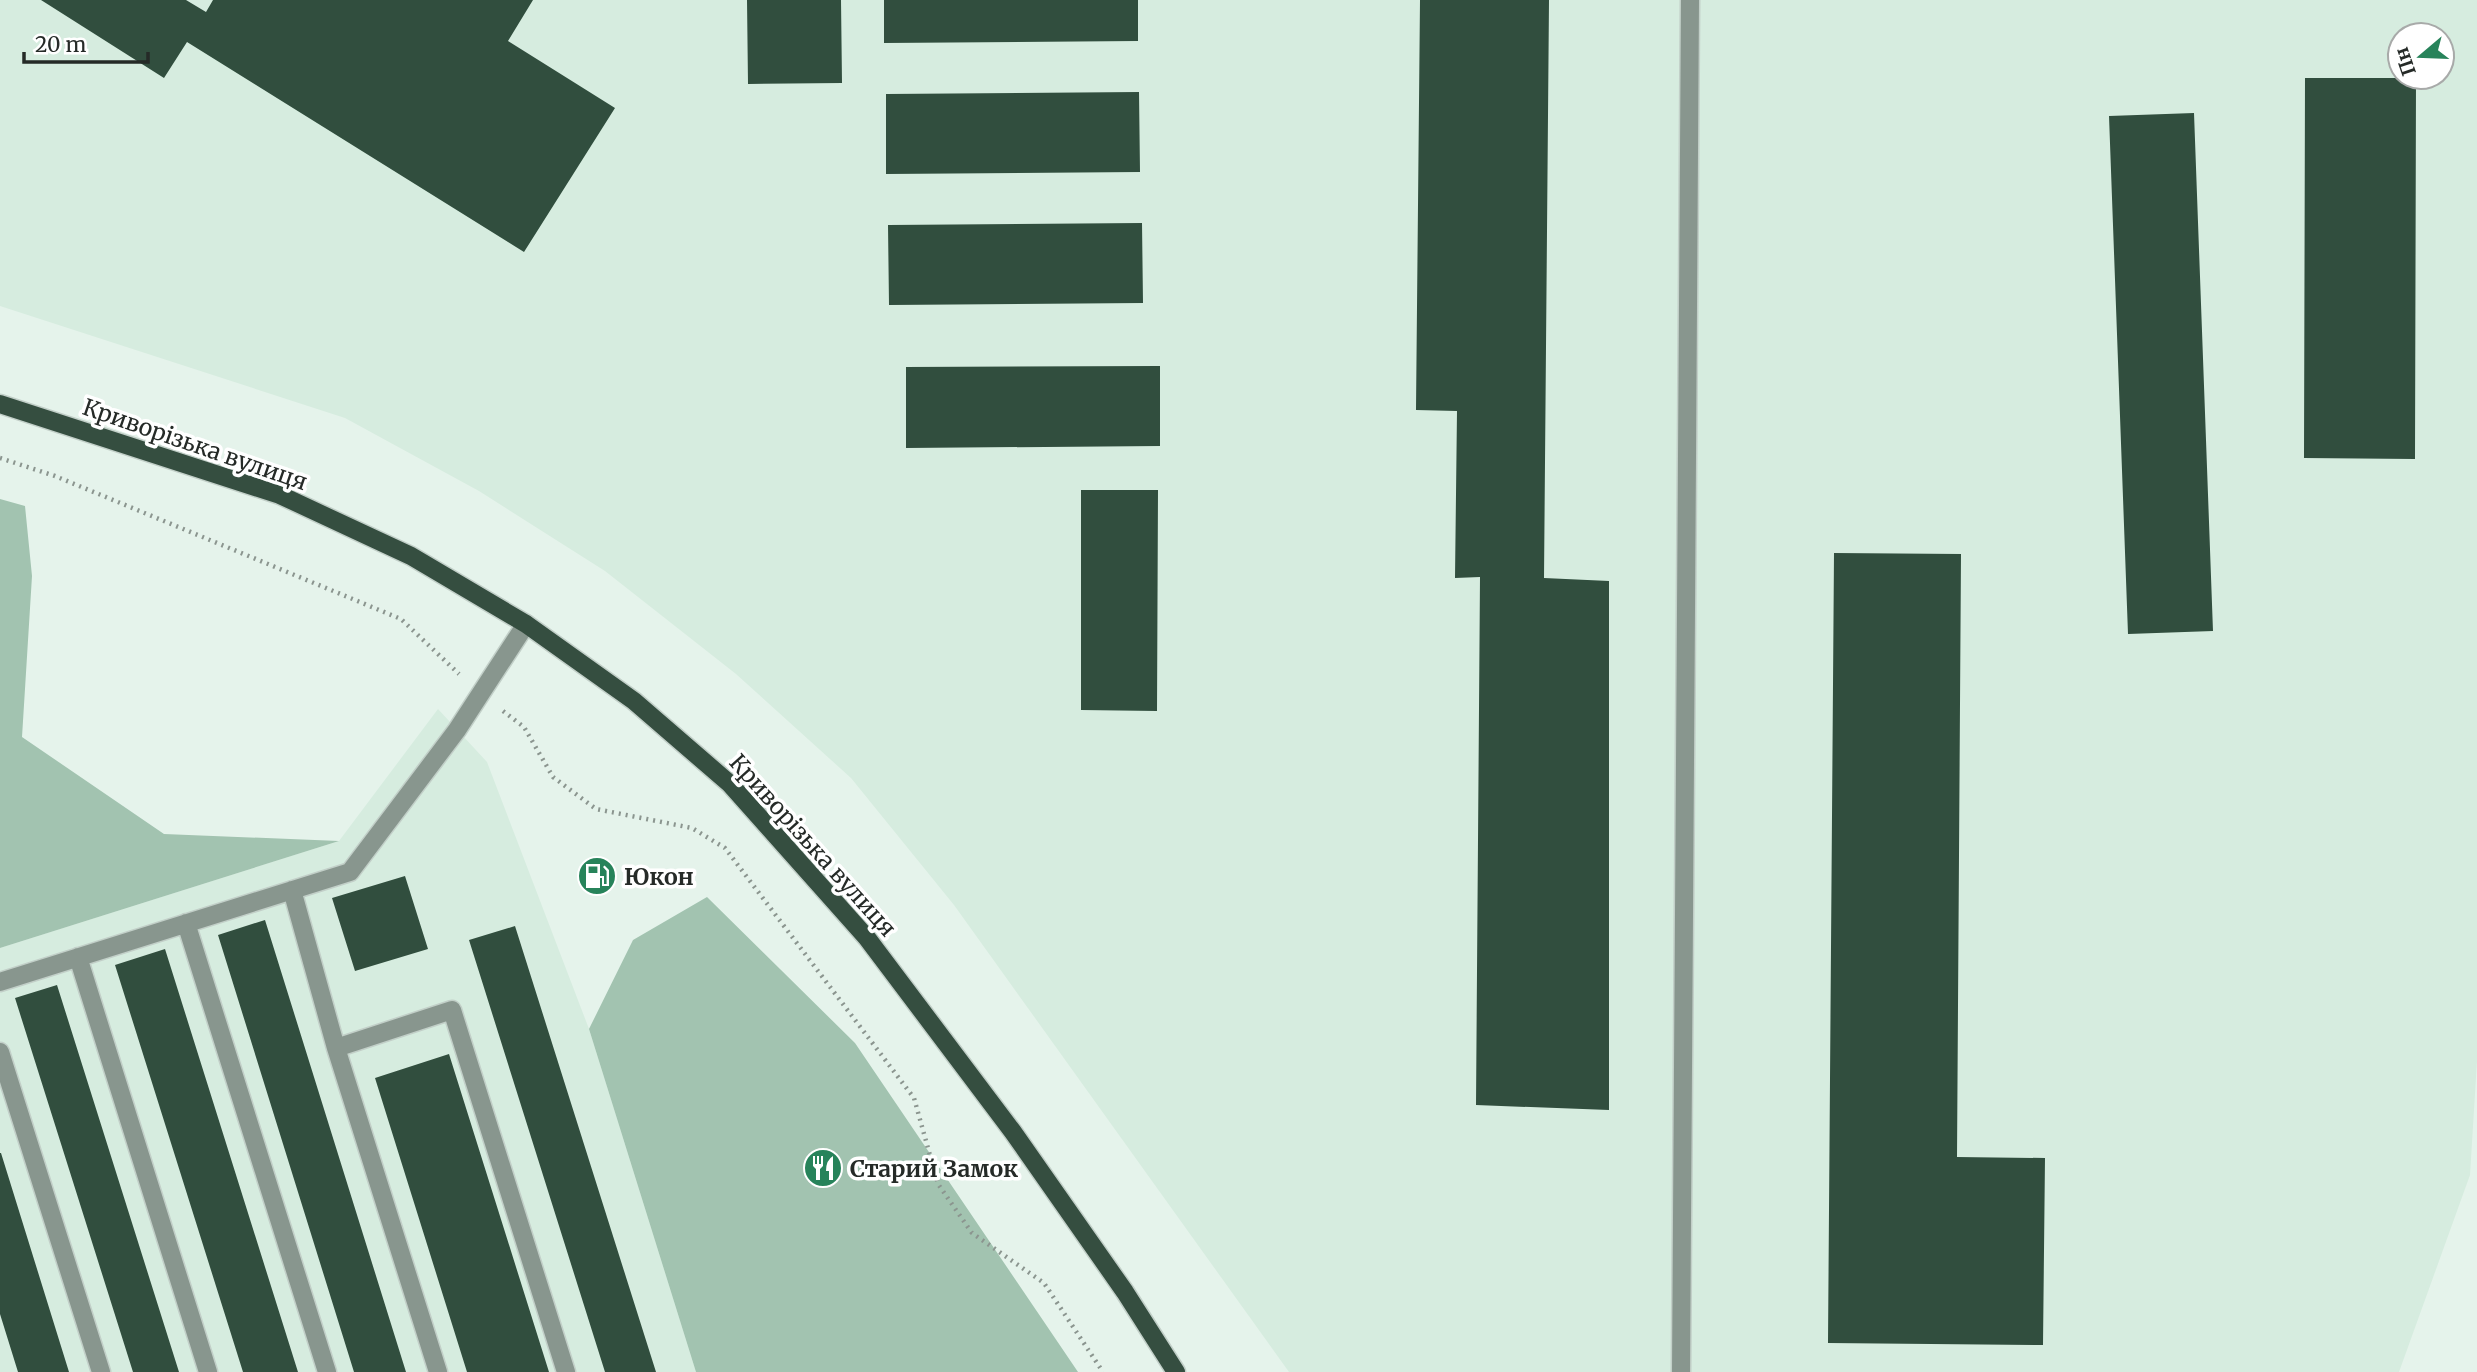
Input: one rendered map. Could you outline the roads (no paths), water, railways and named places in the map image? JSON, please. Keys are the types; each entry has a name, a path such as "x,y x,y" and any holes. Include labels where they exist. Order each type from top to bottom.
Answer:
{"main road":[{"name":"Криворізька вулиця","path":"0,404 280,495 411,556 526,624 634,701 730,785 867,938 1013,1132 1125,1292 1176,1372"}],"lane":[{"path":"1681,1372 1690,0"},
{"path":"0,982 350,873 457,730 526,624"},
{"path":"292,890 336,1048 438,1372"},
{"path":"186,923 327,1372"},
{"path":"78,957 208,1372"},
{"path":"336,1048 452,1010 566,1372"},
{"path":"0,1052 101,1372"}],"place":[{"name":"Юкон","path":"597,876"},
{"name":"Старий Замок","path":"823,1168"}]}
